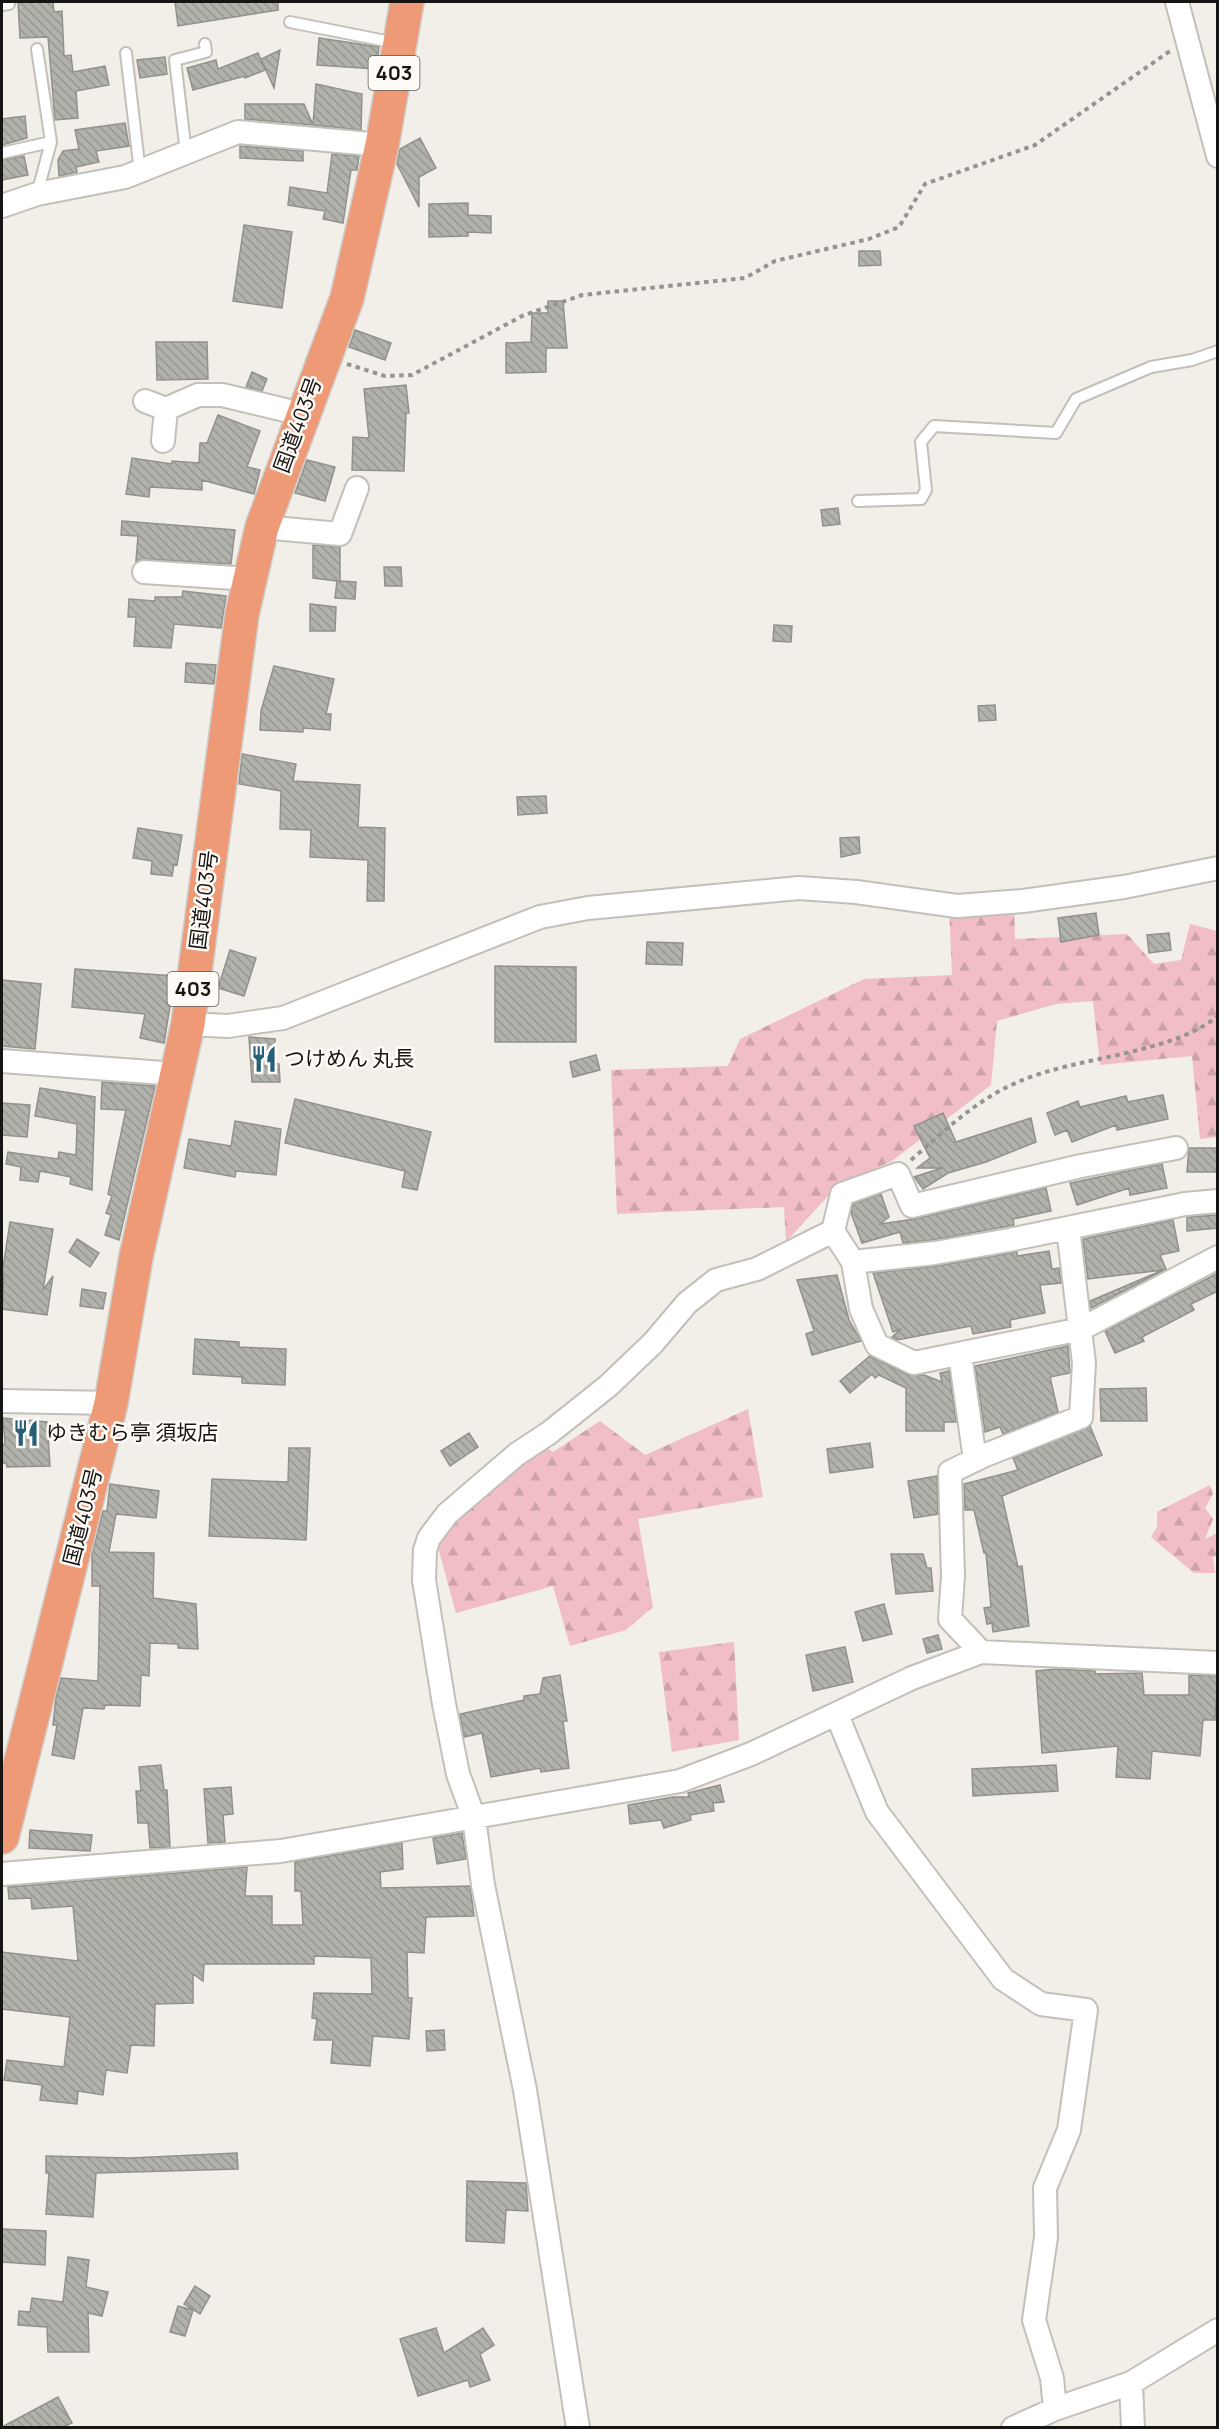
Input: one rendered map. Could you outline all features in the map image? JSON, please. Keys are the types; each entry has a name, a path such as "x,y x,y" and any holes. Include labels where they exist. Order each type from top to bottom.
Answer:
{"highway":[{"name":"国道403号","path":"2,1837 111,1403 136,1257 188,1024 242,614 262,527 323,357 347,298 382,144 406,2"}],"street":[{"path":"1177,2 1218,156"},
{"path":"2,206 38,194 125,177 238,132 382,144"},
{"path":"163,441 156,405 198,395 222,395 302,414"},
{"path":"262,527 340,534 357,488"},
{"path":"144,572 250,579"},
{"path":"188,1024 228,1026 283,1018 540,917 588,908 799,888 856,892 957,906 1023,901 1113,888 1218,868"},
{"path":"2,1061 177,1074"},
{"path":"1176,1148 1082,1166 912,1206 898,1174 842,1194 833,1231 853,1262 861,1310 877,1345 914,1362 1081,1329 1218,1257"},
{"path":"853,1262 934,1253 1185,1204 1218,1201"},
{"path":"981,1652 950,1619 953,1576 950,1472 1081,1418 1084,1364 1068,1228"},
{"path":"578,2427 525,2090 483,1885 474,1818 458,1774 444,1704 424,1580 425,1550 429,1538 447,1514 517,1454 549,1433 608,1386 653,1343 687,1303 716,1280 756,1269 833,1231"},
{"path":"960,1354 975,1460"},
{"path":"2,1401 111,1403"},
{"path":"2,1874 281,1851 680,1781 751,1754 912,1678 981,1652 1218,1663"},
{"path":"837,1715 877,1812 1004,1980 1041,2004 1086,2010 1069,2130 1045,2188 1046,2237 1034,2320 1052,2378 1054,2409"},
{"path":"1013,2427 1054,2409 1131,2383 1218,2330"},
{"path":"1131,2383 1133,2427"}],"lane":[{"path":"2,5 9,4 9,2"},
{"path":"290,22 399,43"},
{"path":"186,154 175,60 206,52 205,44"},
{"path":"37,49 51,142 38,194"},
{"path":"126,53 140,172"},
{"path":"2,153 51,142"},
{"path":"858,501 921,499 926,490 921,442 934,426 1056,433 1076,399 1151,368 1192,360 1218,351"}],"path":[{"path":"323,357 385,376 412,375 522,316 582,295 745,278 775,261 869,239 899,227 925,184 1035,144 1187,39"},
{"path":"898,1174 964,1112 1019,1082 1186,1035 1218,1016"}],"green space":[{"path":"1014,904 1015,939 1127,934 1154,964 1181,960 1190,924 1217,931 1217,1137 1200,1139 1192,1056 1100,1065 1093,1001 1056,1004 997,1021 991,1085 892,1161 838,1185 786,1242 784,1207 617,1214 611,1070 728,1066 740,1039 864,979 952,975 949,907"},
{"path":"748,1409 763,1497 638,1519 653,1607 626,1630 570,1646 553,1586 456,1613 431,1522 542,1445 553,1452 600,1421 645,1455"},
{"path":"1210,1485 1213,1494 1205,1508 1213,1519 1205,1539 1217,1533 1217,1556 1213,1557 1215,1573 1194,1573 1151,1537 1157,1527 1157,1512"},
{"path":"734,1642 739,1740 672,1752 659,1652"}],"building":[{"path":"18,2 53,2 54,12 62,11 64,56 71,55 73,72 105,66 109,85 76,91 78,118 55,120 48,37 20,38"},
{"path":"175,2 278,2 278,10 178,26"},
{"path":"319,38 379,47 376,69 317,65"},
{"path":"280,50 274,88 261,59"},
{"path":"258,53 265,70 245,78 245,76 193,90 187,68 216,60 218,69"},
{"path":"165,57 167,74 140,78 137,60"},
{"path":"316,84 362,94 361,130 313,125"},
{"path":"245,104 304,104 313,125 245,119"},
{"path":"25,116 27,138 2,145 2,119"},
{"path":"125,123 129,146 96,151 99,162 76,167 77,172 59,176 58,160 63,151 79,149 75,130"},
{"path":"420,138 436,168 419,177 419,207 397,164 400,149"},
{"path":"240,146 303,151 303,161 240,158"},
{"path":"332,154 359,156 357,170 351,170 343,223 323,219 325,211 288,205 290,187 327,193"},
{"path":"24,156 28,175 2,180 2,160"},
{"path":"468,203 468,215 491,216 491,233 468,232 468,236 429,237 429,204"},
{"path":"244,225 292,232 282,308 233,301"},
{"path":"859,251 880,251 881,265 859,266"},
{"path":"548,301 563,301 567,348 546,348 546,372 506,373 506,343 531,342 532,313 548,313"},
{"path":"355,330 391,343 385,360 349,347"},
{"path":"156,342 207,342 208,379 157,380"},
{"path":"252,372 267,379 262,391 246,387"},
{"path":"406,385 409,413 406,413 404,471 352,470 353,437 369,438 364,389"},
{"path":"218,415 260,431 247,467 260,470 254,494 202,480 202,490 150,487 149,497 126,494 132,458 172,464 172,461 199,463 200,443 207,443"},
{"path":"307,460 335,467 325,501 295,493"},
{"path":"838,508 840,524 823,526 821,510"},
{"path":"122,521 235,530 231,564 145,559 136,561 138,536 121,535"},
{"path":"313,545 340,547 340,581 356,582 355,599 335,598 337,581 313,578"},
{"path":"384,567 401,567 402,586 385,586"},
{"path":"183,591 226,596 221,628 174,624 171,648 134,646 136,617 128,617 129,599 155,601 155,597 182,597"},
{"path":"310,604 336,607 335,631 310,631"},
{"path":"774,625 792,626 791,642 773,641"},
{"path":"186,663 216,665 214,684 185,682"},
{"path":"274,666 334,679 326,714 331,714 330,730 303,728 303,732 260,730 261,711"},
{"path":"995,705 996,720 979,721 978,706"},
{"path":"242,754 296,764 293,781 360,785 358,827 385,828 384,901 367,901 368,860 310,857 311,830 280,829 281,791 239,784"},
{"path":"546,796 547,813 518,815 517,797"},
{"path":"138,828 182,835 177,865 174,864 172,876 151,874 152,861 133,858"},
{"path":"859,837 860,853 841,857 840,838"},
{"path":"1096,913 1099,935 1061,942 1058,918"},
{"path":"1169,933 1171,950 1149,953 1147,935"},
{"path":"647,942 683,943 682,965 646,964"},
{"path":"230,950 256,958 244,996 218,988"},
{"path":"495,966 576,967 576,1042 495,1042"},
{"path":"75,969 175,976 164,1043 140,1038 145,1014 72,1007"},
{"path":"2,980 41,984 35,1049 2,1046"},
{"path":"249,1037 275,1039 275,1063 279,1064 280,1082 252,1082"},
{"path":"596,1055 600,1070 573,1077 570,1062"},
{"path":"102,1082 155,1086 119,1240 105,1235 111,1215 106,1213 112,1196 108,1194 126,1110 101,1109"},
{"path":"40,1088 95,1097 92,1190 70,1184 71,1177 40,1171 38,1182 20,1180 21,1167 6,1164 8,1152 58,1159 59,1152 76,1155 77,1124 35,1116"},
{"path":"1163,1095 1168,1119 1117,1130 1116,1125 1072,1142 1067,1130 1055,1135 1047,1113 1078,1101 1080,1107 1126,1096 1128,1102"},
{"path":"295,1099 431,1132 417,1190 402,1187 405,1171 285,1143"},
{"path":"2,1103 30,1105 27,1137 2,1135"},
{"path":"943,1113 956,1142 1031,1118 1036,1142 986,1162 948,1173 923,1189 914,1177 942,1168 917,1168 930,1158 914,1126"},
{"path":"235,1121 281,1129 276,1175 236,1171 235,1177 184,1168 189,1139 231,1146"},
{"path":"1189,1148 1218,1148 1218,1172 1187,1172"},
{"path":"1162,1164 1167,1188 1130,1195 1129,1188 1077,1205 1070,1183"},
{"path":"1046,1188 1051,1211 1013,1219 1014,1225 933,1240 903,1243 900,1232 862,1243 851,1213 853,1204 881,1194 889,1217 880,1224 915,1219"},
{"path":"1218,1215 1218,1228 1187,1231 1187,1217"},
{"path":"1173,1220 1179,1251 1160,1255 1166,1269 1091,1308 1090,1301 1163,1270 1088,1279 1083,1239"},
{"path":"10,1222 53,1229 43,1290 53,1276 47,1315 2,1309 4,1275 2,1274"},
{"path":"77,1239 99,1253 90,1267 69,1252"},
{"path":"1049,1251 1052,1269 1059,1268 1061,1283 1040,1285 1045,1313 1010,1320 1011,1327 973,1334 971,1326 897,1340 892,1337 901,1329 893,1332 873,1273 937,1266 1017,1252 1017,1256"},
{"path":"1218,1273 1218,1291 1191,1304 1194,1310 1142,1337 1144,1341 1115,1353 1105,1331"},
{"path":"837,1275 849,1320 861,1341 812,1355 806,1334 814,1331 797,1280"},
{"path":"82,1289 106,1293 103,1309 80,1306"},
{"path":"195,1339 239,1342 239,1347 286,1349 285,1385 242,1383 242,1377 193,1374"},
{"path":"1068,1346 1070,1373 1050,1377 1058,1412 1003,1434 1000,1427 985,1432 975,1366"},
{"path":"870,1356 908,1375 924,1375 942,1382 940,1373 949,1371 956,1422 944,1422 944,1431 906,1431 906,1388 879,1375 875,1378 872,1374 850,1393 840,1381"},
{"path":"1146,1388 1147,1421 1101,1421 1100,1389"},
{"name":"ゆきむら亭 須坂店","path":"3,1418 47,1422 50,1466 7,1467 6,1463 2,1463 2,1444 5,1444"},
{"path":"1090,1426 1102,1455 1002,1496 1018,1567 1022,1566 1029,1626 993,1632 992,1623 987,1624 984,1608 991,1607 986,1553 984,1553 974,1510 965,1510 964,1484 1018,1470 1013,1458"},
{"path":"469,1433 478,1447 450,1466 441,1451"},
{"path":"870,1443 873,1467 830,1473 827,1449"},
{"path":"289,1448 310,1448 306,1540 209,1536 212,1479 288,1482"},
{"path":"937,1476 938,1514 914,1518 908,1481"},
{"path":"110,1484 159,1491 156,1518 116,1514 109,1552 154,1553 153,1598 196,1604 198,1649 178,1648 178,1644 150,1643 149,1676 141,1675 140,1706 105,1705 104,1709 83,1708 74,1759 52,1755 57,1725 53,1725 56,1697 61,1678 98,1681 100,1586 92,1586 92,1554 103,1511 107,1511"},
{"path":"891,1554 923,1554 927,1568 931,1568 933,1591 896,1594"},
{"path":"884,1604 892,1634 863,1641 855,1612"},
{"path":"938,1635 942,1649 927,1653 923,1639"},
{"path":"845,1647 853,1682 813,1691 806,1655"},
{"path":"1056,1669 1095,1671 1095,1674 1142,1673 1144,1695 1189,1695 1189,1675 1218,1676 1215,1720 1203,1720 1200,1756 1152,1751 1150,1779 1116,1777 1118,1746 1042,1753 1036,1671"},
{"path":"560,1675 567,1721 563,1721 569,1768 541,1772 540,1768 491,1777 482,1733 464,1737 460,1714 524,1700 524,1696 540,1694 543,1678"},
{"path":"161,1765 164,1790 167,1790 170,1847 150,1848 148,1823 138,1823 136,1791 141,1791 139,1767"},
{"path":"1056,1765 1058,1791 973,1796 972,1769"},
{"path":"720,1785 724,1802 713,1803 714,1811 690,1815 691,1820 664,1828 661,1820 630,1824 628,1805 673,1797 689,1797 688,1793"},
{"path":"231,1787 233,1814 223,1815 225,1842 208,1843 204,1789"},
{"path":"30,1830 92,1835 90,1851 29,1848"},
{"path":"462,1833 466,1859 437,1864 433,1838"},
{"path":"402,1843 403,1869 380,1872 381,1888 470,1886 474,1916 426,1917 424,1953 407,1952 408,1998 412,1998 409,2039 373,2036 370,2066 331,2063 333,2040 314,2040 317,2019 312,2018 314,1993 372,1994 371,1958 314,1956 314,1964 204,1964 203,1981 193,1974 193,2003 155,2004 154,2046 131,2045 127,2073 106,2070 103,2095 78,2091 77,2104 40,2100 42,2085 4,2080 7,2060 64,2067 70,2017 2,2009 2,1952 78,1961 73,1906 32,1909 31,1898 9,1899 8,1887 247,1867 245,1896 272,1896 272,1925 303,1925 301,1891 295,1891 295,1862"},
{"path":"444,2030 445,2050 427,2051 426,2031"},
{"path":"237,2153 238,2169 96,2173 93,2217 46,2214 49,2173 46,2173 46,2156 131,2158"},
{"path":"467,2181 526,2183 528,2211 506,2210 504,2243 466,2241"},
{"path":"2,2229 46,2231 45,2265 2,2262"},
{"path":"68,2257 89,2260 86,2287 108,2292 102,2316 88,2313 89,2352 48,2352 47,2327 18,2325 19,2311 30,2312 32,2298 63,2302"},
{"path":"195,2286 210,2296 200,2314 184,2304"},
{"path":"178,2306 193,2310 185,2336 170,2332"},
{"path":"436,2328 444,2353 483,2328 494,2345 480,2354 490,2380 470,2387 468,2380 418,2396 400,2339"},
{"path":"58,2397 72,2423 63,2427 2,2427"}],"place":[{"name":"つけめん 丸長","path":"264,1059"},
{"name":"ゆきむら亭 須坂店","path":"26,1433"}]}
